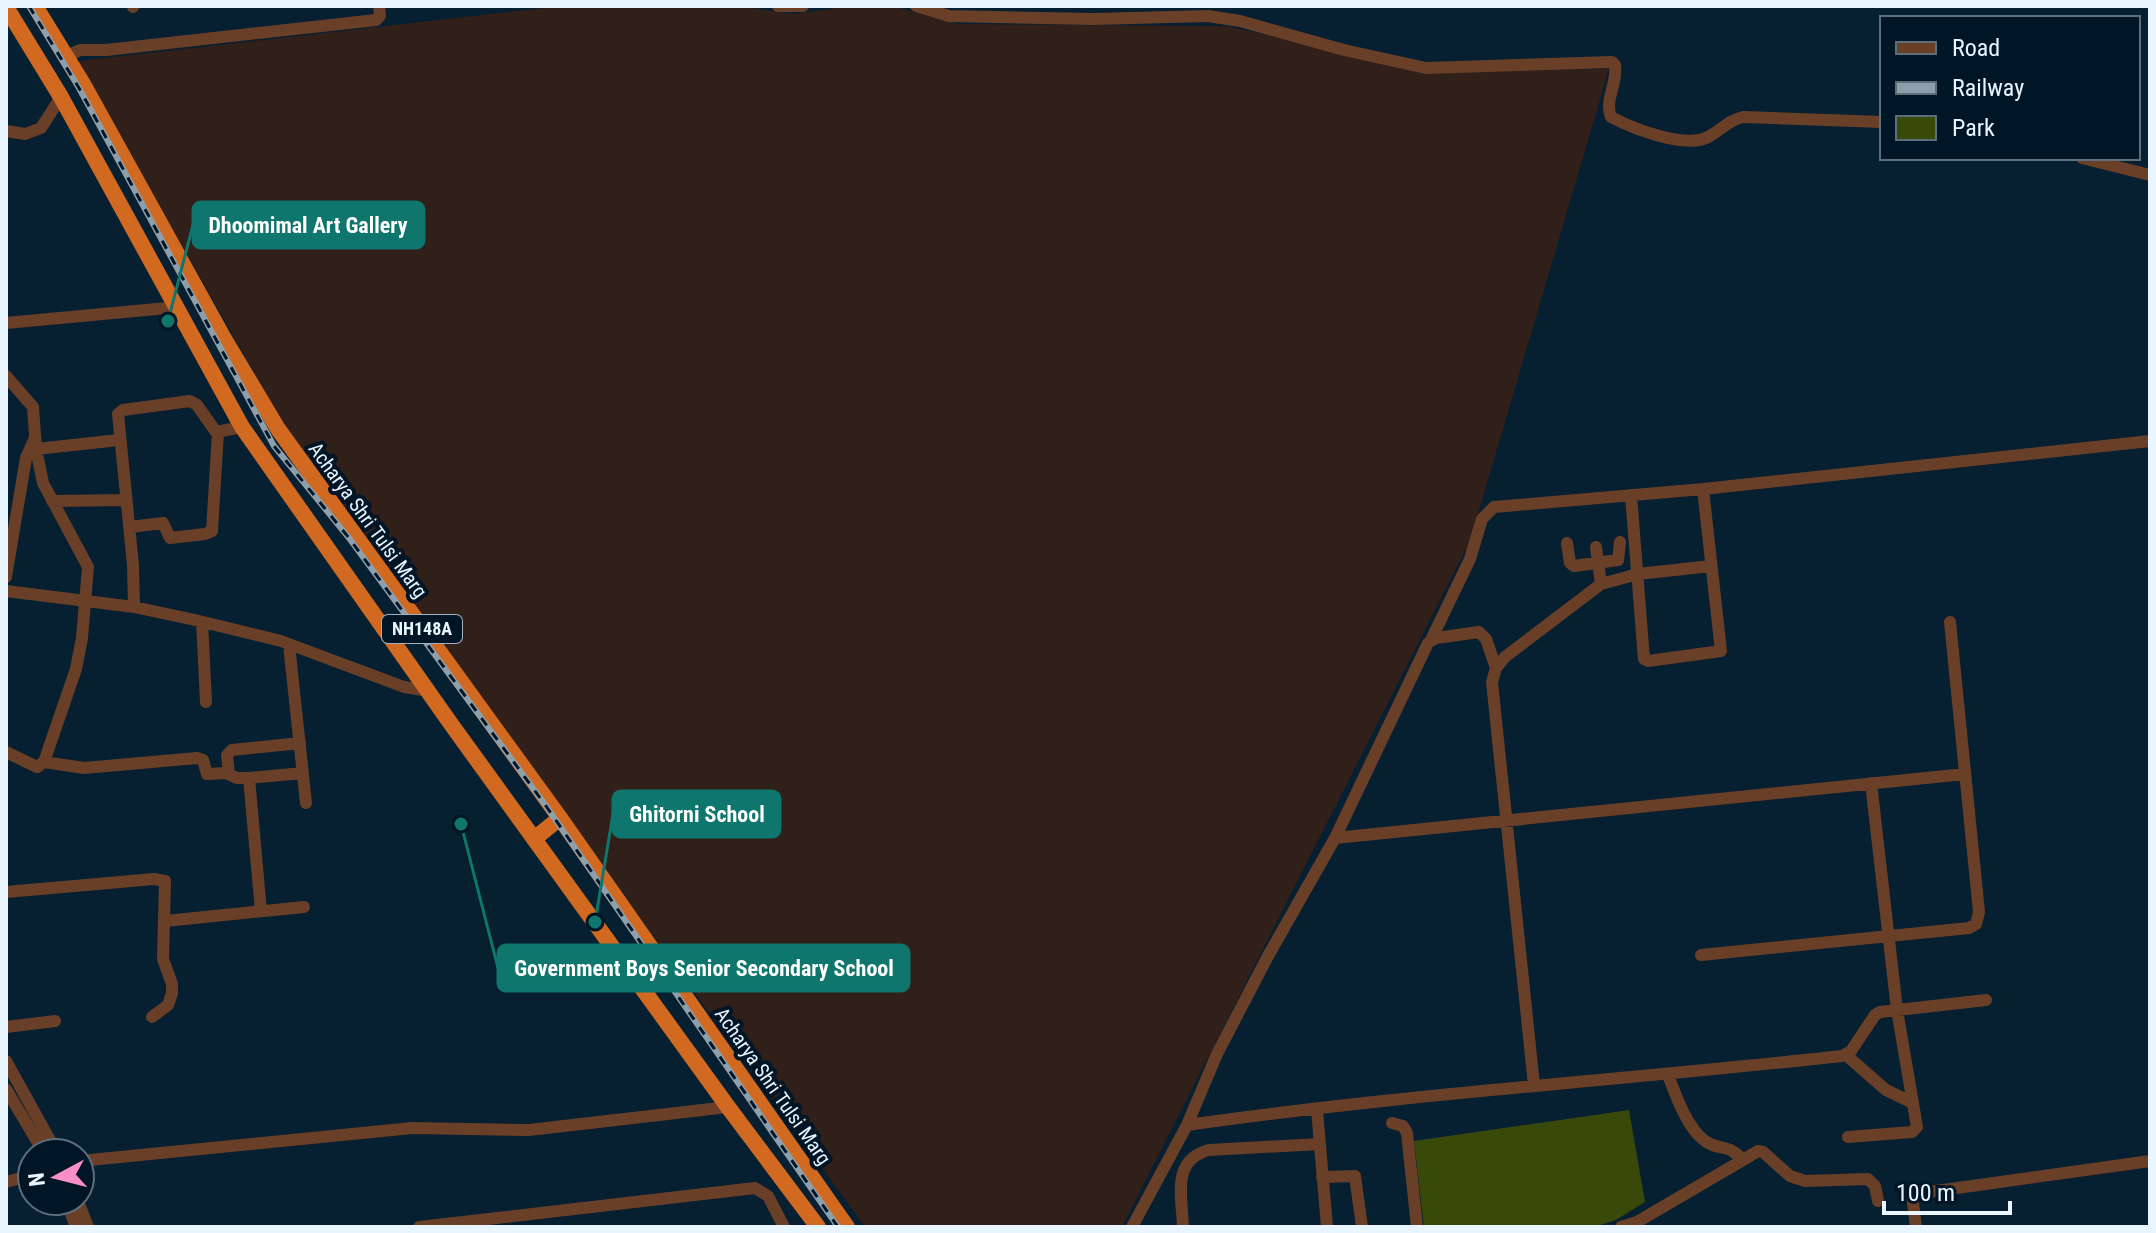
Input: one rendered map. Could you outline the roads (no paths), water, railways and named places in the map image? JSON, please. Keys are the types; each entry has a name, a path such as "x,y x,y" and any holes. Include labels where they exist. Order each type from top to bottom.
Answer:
{"highway":[{"name":"Acharya Shri Tulsi Marg","path":"35,6 278,429 560,818 847,1227"},
{"name":"NH148A","path":"6,7 61,97 242,427 534,839 818,1227"},
{"path":"534,839 560,818"}],"street":[{"path":"65,57 87,49 106,50 378,19 379,6"},
{"path":"778,6 803,6"},
{"path":"916,6 938,14 963,17 1220,17 1426,68 1612,62 1617,74 1608,109 1611,117 1683,142 1710,136 1730,121 1743,117 1880,122"},
{"path":"6,131 25,134 41,128 61,97"},
{"path":"2090,160 2150,175"},
{"path":"6,323 178,307"},
{"path":"6,376 32,405 43,483 87,563 86,603 76,669 44,762 34,767 6,752"},
{"path":"134,607 130,527 117,417 120,411 181,401 194,402 218,432 242,427"},
{"path":"130,527 163,523 170,538 212,531 218,432"},
{"path":"36,443 119,440"},
{"path":"1132,1227 1187,1125 1217,1054 1261,969 1335,838 1470,559 1482,519 1489,510 1494,507 1703,489 2150,441"},
{"path":"6,577 26,458 36,443"},
{"path":"1631,495 1644,659 1648,661 1717,654 1721,650 1703,489"},
{"path":"52,501 125,500"},
{"path":"1567,543 1572,566 1620,559 1620,542"},
{"path":"1596,547 1601,584"},
{"path":"1534,1085 1492,682 1496,668 1505,657 1601,584 1638,574 1711,566"},
{"path":"6,591 134,607 202,622 289,645 404,687 429,691"},
{"path":"202,622 206,702"},
{"path":"1701,955 1969,928 1978,921 1950,622"},
{"path":"1431,640 1476,632 1483,634 1496,668"},
{"path":"289,645 306,803"},
{"path":"229,774 227,755 232,750 300,743"},
{"path":"44,762 84,768 197,758 203,760 207,774 249,778 303,773"},
{"path":"1335,838 1965,774"},
{"path":"249,778 261,911"},
{"path":"1848,1137 1915,1130 1917,1124 1897,1010 1871,783"},
{"path":"6,892 160,878 165,881 163,959 172,993 168,1005 152,1017"},
{"path":"165,921 304,907"},
{"path":"1846,1055 1875,1015 1986,1000"},
{"path":"6,1027 55,1021"},
{"path":"1187,1125 1534,1085 1668,1075 1846,1055 1886,1090 1913,1103"},
{"path":"6,1061 48,1137"},
{"path":"1668,1075 1701,1137 1712,1144 1732,1148 1743,1160"},
{"path":"6,1089 34,1137"},
{"path":"96,1159 412,1128 537,1130 728,1107"},
{"path":"1317,1110 1327,1227"},
{"path":"1392,1123 1403,1126 1407,1133 1417,1227"},
{"path":"1183,1227 1182,1180 1184,1168 1193,1155 1209,1150 1320,1144"},
{"path":"1621,1227 1637,1222 1758,1151 1796,1179 1814,1182 1868,1179 1875,1186 1878,1201"},
{"path":"1916,1227 1914,1194 2150,1161"},
{"path":"1322,1177 1355,1176 1362,1227"},
{"path":"419,1227 755,1188 768,1196 784,1227"}],"railway":[{"path":"29,6 79,88 274,446 349,538 546,806 838,1227"}],"place":[{"name":"Dhoomimal Art Gallery","path":"168,321"},
{"name":"Government Boys Senior Secondary School","path":"461,824"},
{"name":"Ghitorni School","path":"595,922"}]}
